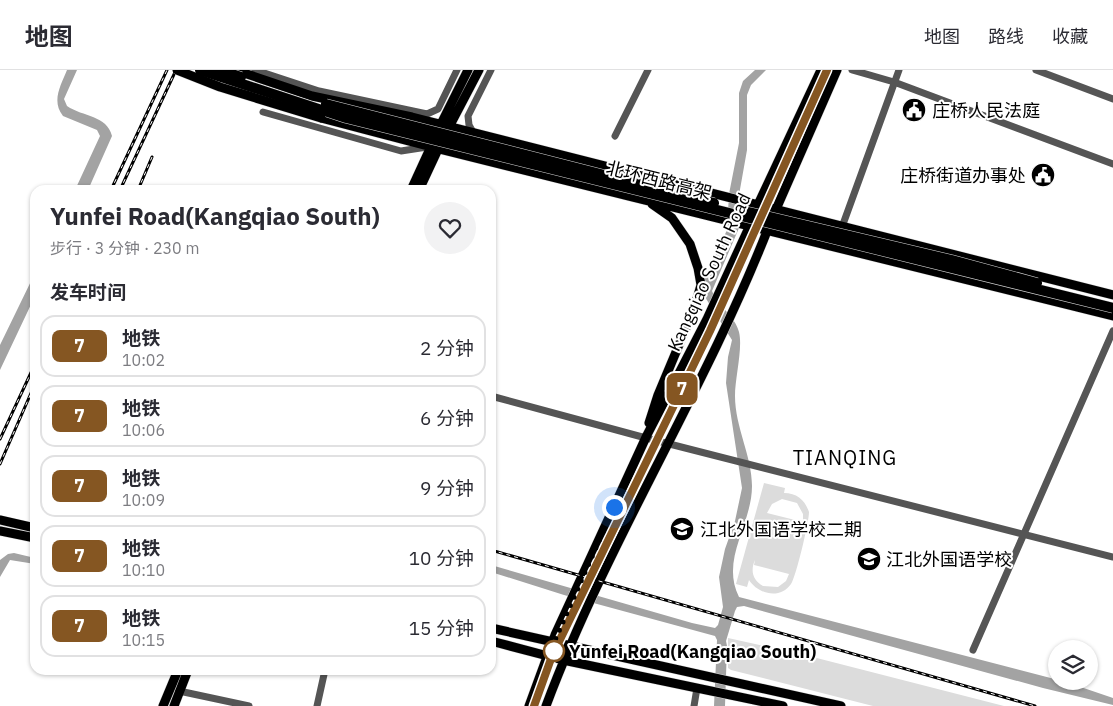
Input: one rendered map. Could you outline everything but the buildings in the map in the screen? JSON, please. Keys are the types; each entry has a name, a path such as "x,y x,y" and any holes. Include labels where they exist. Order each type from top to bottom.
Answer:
{"highway":[{"name":"北环西路高架","path":"200,70 355,120 1113,308"},
{"name":"北环西路高架","path":"220,70 342,109 1113,302"}],"main road":[{"path":"178,70 220,87 321,118 435,148 1113,316"},
{"path":"235,70 312,96 445,126 1113,295"},
{"path":"421,185 468,70"},
{"path":"445,126 479,70"},
{"name":"Kangqiao South Road","path":"529,706 553,641 646,437 707,319 723,285 753,204 821,70"},
{"name":"Kangqiao South Road","path":"563,660 595,590 735,305 837,70"},
{"path":"414,185 435,148"},
{"path":"646,437 649,419 694,310 700,285 698,268 690,244 672,218 647,200"},
{"path":"0,520 30,527"},
{"path":"0,530 30,537"},
{"path":"496,629 841,706"},
{"path":"496,642 563,660 783,706"},
{"path":"546,706 563,660"},
{"path":"163,706 176,675"},
{"path":"174,706 186,675"}],"street":[{"path":"254,70 319,91 427,114 438,109 456,70"},
{"path":"474,134 469,125 468,116 491,70"},
{"path":"614,136 648,70"},
{"path":"852,70 894,82 1113,164"},
{"path":"842,227 899,70"},
{"path":"1036,70 1113,99"},
{"path":"438,109 445,126"},
{"path":"263,112 400,151 435,148"},
{"path":"973,650 1113,331"},
{"path":"496,397 1113,557"},
{"path":"317,706 324,675"},
{"path":"694,706 700,688"},
{"path":"179,692 249,706"}],"shaded area":[{"path":"67,70 77,70 64,99 67,106 100,120 109,129 112,136 90,185 77,185 100,136 97,130 63,116 59,110 57,99"},
{"path":"755,70 766,70 751,85 747,95 747,150 739,195 739,228 712,291 737,326 740,339 735,396 752,486 751,500 738,542 733,569 734,583 739,597 1048,677 1048,689 744,606 737,607 726,641 725,706 714,706 717,640 715,636 564,595 496,574 496,566 692,623 715,628 718,625 723,607 719,577 742,488 726,383 728,357 732,340 705,297 703,282 727,230 729,194 739,143 739,93 743,81"},
{"path":"30,283 30,307 0,370 0,345"},
{"path":"764,483 785,488 784,493 793,494 800,498 809,512 802,549 791,584 781,592 769,593 758,589 749,580 747,587 736,584","holes":["782,499 797,503 803,514 803,522 767,513 772,504","755,560 754,565 789,574 786,581 778,587 763,586 753,575 753,568"]},
{"path":"14,553 30,557 30,563 10,560 0,577 0,560 8,554"},
{"path":"728,638 805,655 1004,706 873,706 731,670 728,668"},
{"path":"1051,690 1090,690 1113,698 1113,705"}],"railway":[{"path":"113,185 167,70"},
{"path":"122,185 176,70"},
{"path":"140,185 152,157"},
{"path":"0,439 30,375"},
{"path":"0,464 30,395"},
{"path":"496,551 1035,706"}],"metro line":[{"name":"7","path":"534,706 552,656 710,331 827,70"}],"place":[{"name":"庄桥人民法庭","path":"914,110"},
{"name":"庄桥街道办事处","path":"1043,175"},
{"name":"江北外国语学校二期","path":"682,529"},
{"name":"江北外国语学校","path":"869,559"},
{"name":"Yunfei Road(Kangqiao South)","path":"554,651"}],"district":[{"name":"TIANQING","path":"845,457"}],"route":[{"path":"554,651 548,656 555,635 614,507"}]}
